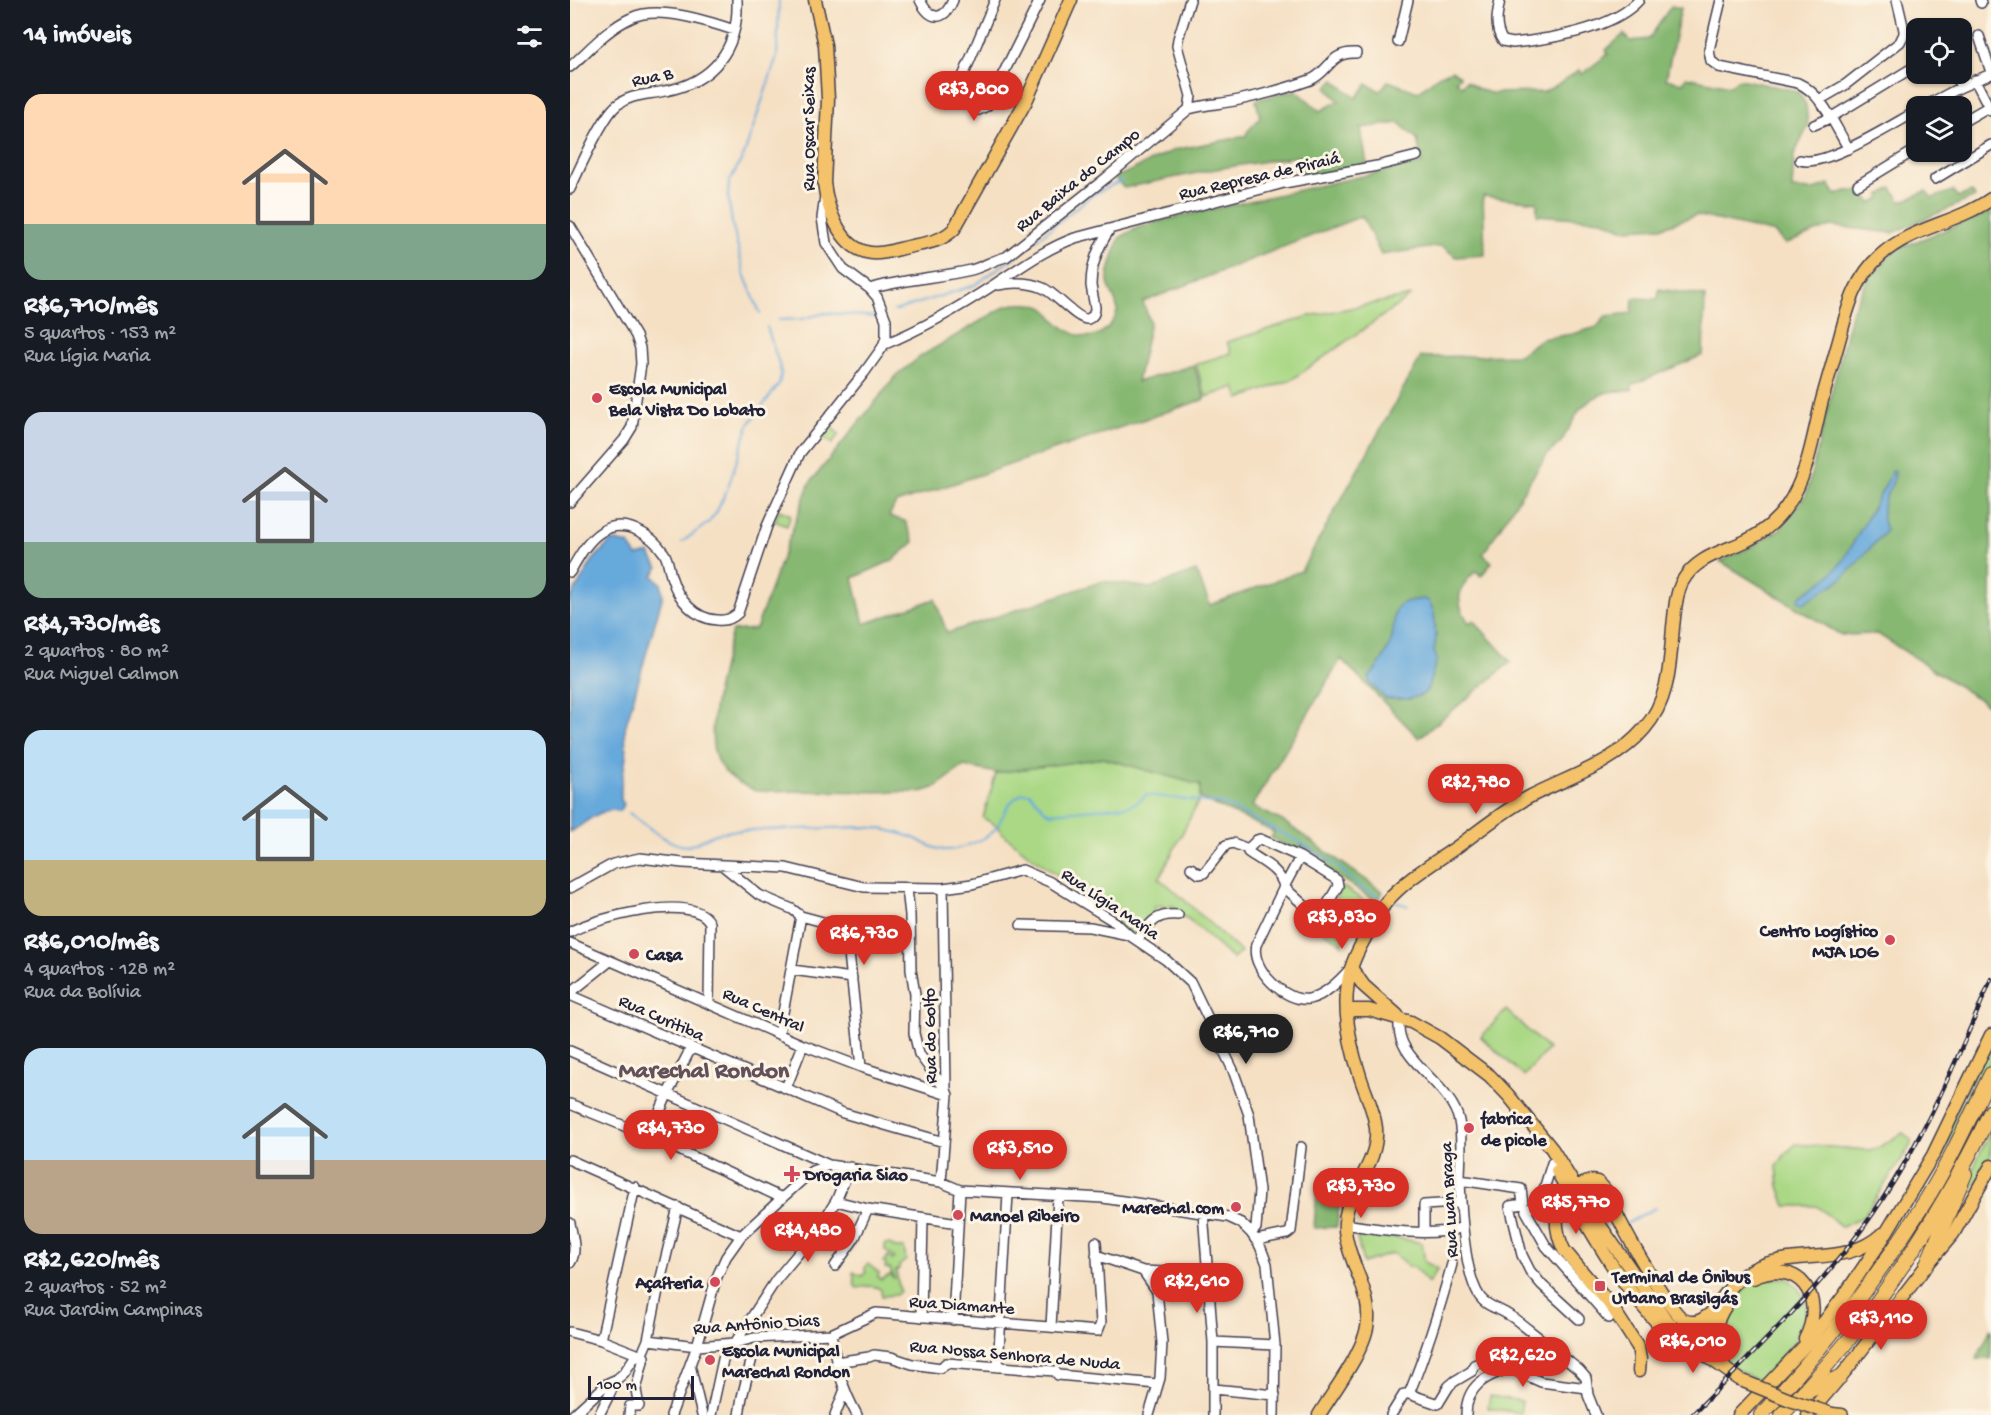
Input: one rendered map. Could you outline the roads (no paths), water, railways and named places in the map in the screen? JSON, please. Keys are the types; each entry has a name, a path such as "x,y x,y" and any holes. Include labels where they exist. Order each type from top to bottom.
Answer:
{"highway":[{"path":"1761,1415 1843,1321 1922,1207 1991,1074"},
{"path":"1782,1415 1856,1330 1900,1268 1958,1175 1991,1111"},
{"path":"1926,1266 1960,1190 1982,1130"},
{"path":"1802,1394 1840,1377"}],"main road":[{"name":"Rua Oscar Seixas","path":"815,0 825,45 828,99 825,196 834,220 844,236 865,252 880,253 938,240 949,234 959,222 1026,101 1071,0"},
{"path":"1319,1415 1356,1355 1365,1336 1368,1322 1367,1302 1355,1268 1344,1224 1350,1204 1372,1156 1376,1139 1373,1113 1354,1056 1346,998 1351,968 1363,941 1387,902 1414,877 1508,810 1610,758 1641,732 1655,713 1666,685 1670,669 1675,603 1684,579 1701,561 1746,541 1765,529 1782,513 1795,492 1809,452 1847,309 1863,274 1878,257 1896,243 1964,215 1991,200"},
{"path":"1351,968 1375,996 1400,1017"},
{"path":"1347,1010 1369,1010 1400,1017 1422,1027 1490,1076 1552,1149 1574,1202 1612,1265 1656,1323 1741,1380"},
{"path":"1739,1415 1811,1339 1880,1244 1933,1155 1991,1035"},
{"path":"1532,1125 1552,1163 1578,1189 1592,1214 1664,1317 1688,1346 1718,1372 1790,1400 1837,1414"},
{"path":"1808,1415 1953,1234 1991,1166"},
{"path":"1566,1179 1557,1210 1557,1232 1560,1242 1564,1250 1612,1307 1638,1347 1639,1371"},
{"path":"1574,1202 1578,1189 1585,1182 1597,1182 1606,1189 1618,1219 1642,1261 1681,1318 1689,1322 1699,1321 1710,1313"},
{"path":"1557,1210 1565,1203 1574,1202"},
{"path":"1688,1346 1731,1286 1755,1269 1768,1263 1836,1255 1860,1248 1874,1241 1903,1206"},
{"path":"1726,1371 1716,1353 1713,1334 1716,1323 1724,1308 1743,1285 1751,1278 1763,1273 1782,1272 1801,1279 1806,1285 1812,1302 1812,1320 1795,1355"},
{"path":"1688,1346 1703,1345 1713,1334"}],"street":[{"name":"Rua B","path":"570,189 591,145 612,109 621,102 636,96 670,90 697,81 726,52 734,30 737,0"},
{"path":"920,0 926,10 934,16 946,13 953,0"},
{"path":"995,0 959,86 969,105 979,110 987,106 1040,0"},
{"path":"1190,0 1178,46 1191,96 1189,109 1200,105 1238,100 1310,80 1340,55 1348,52 1356,53"},
{"path":"1398,42 1408,0"},
{"path":"1500,0 1497,17 1498,32 1503,40 1513,43 1586,29 1607,22 1632,8 1639,0"},
{"path":"1720,0 1709,50 1711,62 1719,67 1798,83 1815,94 1849,149"},
{"path":"1819,100 1845,86 1900,42 1904,30 1897,0"},
{"path":"570,67 602,37 622,22 639,15 654,13 681,16 734,30"},
{"path":"1944,96 1991,73 1979,36"},
{"path":"1814,125 1830,118 1906,71"},
{"path":"1972,117 1990,109 1975,80"},
{"name":"Rua Baixa do Campo","path":"870,289 918,278 972,270 993,260 1006,257 1189,109"},
{"path":"1800,160 1810,162 1849,149 1906,117"},
{"path":"1935,179 1991,145"},
{"name":"Rua Represa de Piraiá","path":"570,572 600,532 619,526 633,528 648,537 664,554 675,586 689,607 711,619 723,620 735,616 741,608 767,526 800,453 885,344 927,325 1054,246 1284,183 1377,166 1417,156"},
{"path":"1858,185 1906,156"},
{"path":"825,196 822,218 826,243 843,269 870,289 881,304 886,320 885,344"},
{"path":"570,226 636,336 640,348 641,364 634,418 630,431 570,502"},
{"name":"Rua Represa de Piraiá","path":"992,286 1020,283 1044,288 1064,302 1079,317 1087,319 1092,317 1095,309 1091,285 1093,268 1100,247 1110,229"},
{"path":"570,239 583,246"},
{"path":"1191,868 1199,874 1204,873 1226,845 1233,843 1248,849 1248,852 1279,874 1284,887 1317,917 1320,917 1338,882 1334,877 1260,839 1248,849"},
{"name":"Rua Lígia Maria","path":"570,888 613,864 636,858 786,868 864,887 944,888 972,884 1022,870 1050,882 1115,922 1191,982 1239,1084 1249,1114 1259,1191 1254,1236"},
{"path":"1300,858 1255,949 1256,960 1281,991 1306,999 1321,995 1351,968"},
{"path":"718,864 729,869 756,893 792,909 801,916 838,926 847,934 861,1067"},
{"name":"Rua do Golfo","path":"941,1182 947,1092 944,888"},
{"path":"907,889 910,909 911,970 915,994 914,1033 918,1054 947,1092"},
{"path":"570,932 618,916 657,908 689,910 705,916 710,923 709,1004"},
{"path":"1021,925 1090,927 1133,938 1154,920 1169,914 1178,915"},
{"path":"779,1034 801,916"},
{"name":"Rua Central","path":"570,943 803,1045 861,1067 947,1092"},
{"path":"570,994 610,961"},
{"path":"792,970 852,978"},
{"name":"Rua Curitiba","path":"570,994 843,1113 944,1142"},
{"name":"Rua Luan Braga","path":"1400,1017 1399,1030 1405,1049 1445,1093 1456,1111 1461,1132 1460,1180 1465,1248 1470,1272 1480,1297 1507,1314 1579,1370 1586,1378 1596,1415"},
{"path":"786,1088 803,1045"},
{"path":"649,1136 691,1048"},
{"path":"570,1051 829,1165 941,1182 960,1190 1103,1198 1233,1218 1254,1236 1267,1264 1275,1345 1274,1415"},
{"path":"570,1104 649,1136 782,1198"},
{"path":"1254,1236 1287,1234 1291,1231 1301,1147"},
{"path":"570,1160 741,1236"},
{"path":"1552,1163 1540,1202 1526,1211 1546,1246 1609,1318"},
{"path":"671,1415 697,1346 719,1270 726,1257 741,1236 812,1171 829,1165"},
{"path":"711,1415 727,1349 735,1343 776,1280 817,1231 836,1201 850,1167"},
{"path":"1460,1180 1521,1189 1523,1204 1510,1206 1516,1237 1525,1262 1538,1280 1579,1319"},
{"path":"601,1340 635,1187"},
{"path":"953,1320 960,1190"},
{"path":"998,1367 1008,1194"},
{"path":"1052,1327 1058,1197"},
{"path":"836,1201 868,1209 958,1223"},
{"path":"1424,1232 1424,1205 1456,1203"},
{"path":"629,1415 630,1406 639,1406 636,1390 644,1357 642,1354 648,1340 678,1207"},
{"path":"835,1266 854,1239 868,1209"},
{"path":"1203,1212 1213,1342 1213,1415"},
{"path":"921,1317 922,1218"},
{"path":"570,1223 573,1257 570,1263"},
{"path":"1344,1224 1441,1233 1460,1228"},
{"path":"1096,1242 1096,1255 1143,1271 1207,1274"},
{"name":"Rua Diamante","path":"831,1334 876,1313 1095,1332 1099,1330 1101,1323 1096,1255"},
{"path":"1409,1394 1436,1321 1452,1264"},
{"path":"1143,1271 1158,1296 1162,1342 1160,1378 1149,1415"},
{"path":"570,1332 601,1340 644,1357"},
{"path":"831,1334 844,1392 857,1415"},
{"name":"Rua Antônio Dias","path":"648,1340 697,1346 735,1343 754,1338 831,1334"},
{"path":"1213,1342 1275,1345"},
{"path":"739,1415 753,1354"},
{"path":"573,1415 608,1383 624,1373 636,1355 644,1357"},
{"name":"Rua Nossa Senhora de Nuda","path":"836,1362 869,1358 874,1355 941,1368 946,1363 1055,1371 1058,1375 1157,1384"},
{"path":"1391,1415 1404,1394 1438,1404 1449,1386 1472,1371 1474,1365 1488,1359 1503,1359 1510,1368 1541,1382 1587,1388"},
{"path":"690,1365 702,1415"},
{"path":"1466,1415 1468,1401 1481,1380 1510,1368"},
{"path":"599,1415 617,1379"},
{"path":"1214,1389 1275,1395"},
{"path":"835,1415 844,1392"}],"water":[{"path":"1895,471 1895,477 1883,507 1883,521 1886,530 1884,533 1842,579 1804,603 1798,601 1800,596 1827,578 1843,561"},
{"path":"610,542 629,544 637,556 649,553 658,568 653,576 661,583 663,595 625,728 626,757 621,786 621,800 624,804 619,811 600,813 570,832 570,599 593,560"},
{"path":"1424,599 1429,601 1434,612 1436,638 1434,652 1437,659 1427,690 1422,695 1409,699 1386,699 1369,683 1369,678 1382,661 1389,646 1397,608 1406,602"}],"waterway":[{"path":"760,313 744,274 728,195 729,182 744,155 777,56 779,0"},
{"path":"894,311 975,285 1021,252 1092,195 1121,181"},
{"path":"778,320 802,319 825,313 878,317"},
{"path":"682,542 708,523 716,513 727,490 749,424 779,384 780,367 767,327"},
{"path":"629,813 668,840 684,846 731,831 866,827 895,832 936,849 950,850 989,835 1011,803 1023,793 1030,793 1046,811 1051,813 1129,806 1146,795 1223,804 1300,842 1337,866 1362,888 1379,896"},
{"path":"1396,902 1408,906"},
{"path":"1626,1224 1655,1208"}],"railway":[{"path":"1692,1415 1775,1330 1835,1264 1875,1211 1931,1115 1991,979"}],"place":[{"name":"Escola Municipal Bela Vista Do Lobato","path":"597,398"},
{"name":"Centro Logístico MJA LOG","path":"1890,940"},
{"name":"Casa","path":"634,954"},
{"name":"fabrica de picole","path":"1469,1128"},
{"name":"Drogaria Siao","path":"792,1174"},
{"name":"Marechal.com","path":"1236,1207"},
{"name":"Manoel Ribeiro","path":"958,1215"},
{"name":"Açaíteria","path":"715,1282"},
{"name":"Terminal de Ônibus Urbano Brasilgás","path":"1600,1286"},
{"name":"Escola Municipal Marechal Rondon","path":"710,1360"}],"district":[{"name":"Marechal Rondon","path":"704,1069"}]}
